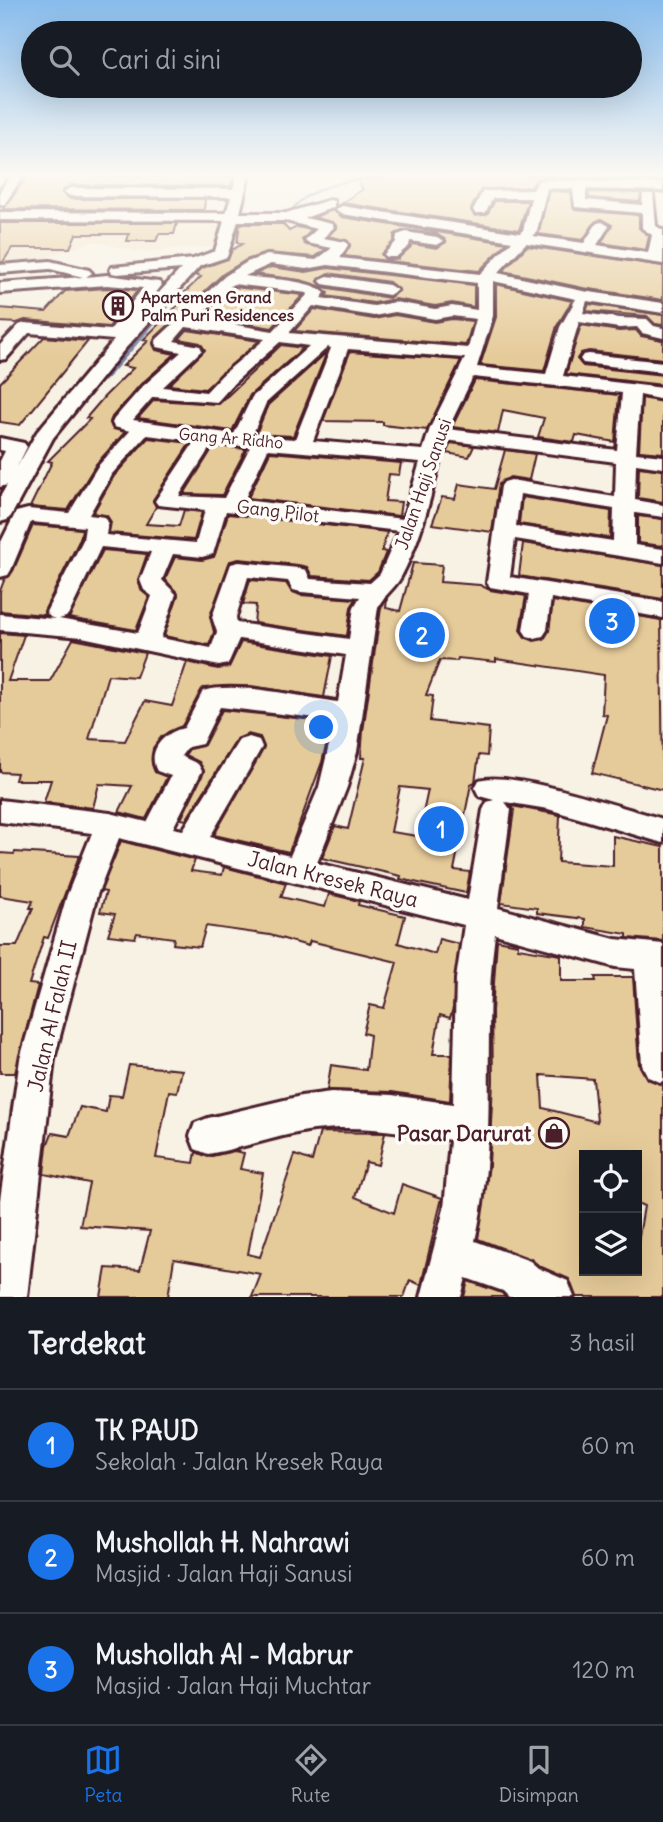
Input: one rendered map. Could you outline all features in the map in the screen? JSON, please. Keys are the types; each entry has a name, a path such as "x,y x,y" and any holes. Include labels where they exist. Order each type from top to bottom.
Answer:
{"street":[{"path":"0,279 190,268 222,254 228,236"},
{"path":"148,391 211,398 228,379 264,350 317,291 322,279 321,268 341,245 312,240 317,236"},
{"path":"391,254 404,243 402,238 406,236 510,252"},
{"path":"517,236 659,259 659,236"},
{"path":"589,247 596,236"},
{"path":"488,274 526,237"},
{"path":"0,288 111,273 139,260 222,254"},
{"path":"247,256 267,259 391,254 583,296 663,308"},
{"path":"328,258 488,274"},
{"path":"144,429 121,423 148,391 194,350 163,344 182,322 230,279 267,259"},
{"path":"0,269 50,265 84,273"},
{"path":"0,516 44,436 118,346 190,268"},
{"path":"10,341 114,335 154,285 111,273"},
{"name":"Jalan Haji Sanusi","path":"299,870 333,787 343,752 366,607 375,591 390,576 412,526 438,433 471,362 485,316 488,274"},
{"path":"230,279 317,291 389,290"},
{"path":"317,291 374,311 395,307 435,314 452,311 485,316"},
{"path":"554,378 560,350 583,296"},
{"path":"573,316 619,323 641,322 648,330 663,333"},
{"path":"182,322 215,324 276,336 431,347 471,362 554,378 659,392 663,396"},
{"path":"0,326 10,341"},
{"path":"10,341 118,346"},
{"path":"240,440 258,401 334,341"},
{"path":"302,445 334,341"},
{"path":"589,359 663,367"},
{"path":"624,550 631,389"},
{"path":"77,518 89,494 123,448 144,429"},
{"name":"Gang Ar Ridho","path":"144,429 431,457"},
{"path":"438,433 663,462"},
{"path":"0,434 44,436"},
{"path":"207,437 165,501 224,505 262,442"},
{"path":"0,444 17,447 0,481"},
{"path":"663,511 511,486 498,582 663,610"},
{"name":"Gang Pilot","path":"94,540 205,550 224,505 412,526"},
{"path":"0,570 23,516 77,518 98,523 94,540 53,621"},
{"path":"505,531 663,555"},
{"path":"147,642 164,594 152,585 151,580 164,548"},
{"path":"360,649 230,630 225,626 223,617 239,569 298,575 301,584 375,591"},
{"path":"535,630 541,589"},
{"path":"0,622 53,621 219,657 230,630"},
{"path":"155,834 188,771 167,764 167,753 181,738 193,737 212,697 349,713"},
{"path":"191,842 249,747"},
{"path":"441,1297 463,1209 470,1125 472,979 483,917 493,799 548,798 663,831"},
{"name":"Jalan Kresek Raya","path":"0,811 110,824 191,842 615,953 656,958"},
{"name":"Jalan Al Falah II","path":"7,1297 37,1059 82,895 110,824"},
{"path":"656,958 660,1065"},
{"path":"208,1136 237,1132 316,1111 345,1110 470,1125"},
{"path":"452,1254 516,1275 524,1283 554,1295"}],"shaded area":[{"path":"0,236 222,236 220,246 136,252 95,241 49,256 55,259 0,266"}],"building":[{"path":"0,236 75,236 70,248 12,248 3,262 0,262"},
{"path":"129,236 158,236 156,241 127,241"},
{"path":"238,236 306,236 302,240 305,244 326,249 315,257 266,253 246,260 223,274 155,338 153,344 156,350 175,354 140,385 112,417 112,428 125,432 96,464 68,510 30,507 52,462 48,461 90,419 86,418 133,368 123,366 148,341 143,340 186,297 181,296 201,277 195,275 202,268 228,259 232,250 242,244 237,243"},
{"path":"328,236 394,236 394,241 381,254 384,258 398,259 412,244 437,248 446,242 439,236 460,236 507,243 479,271 344,256 350,246 348,241"},
{"path":"549,236 586,236 583,240"},
{"path":"606,236 649,236 646,250 601,243"},
{"path":"527,246 663,266 663,300 583,288 503,271"},
{"path":"271,267 306,272 328,268 474,285 474,307 452,303 435,306 395,299 374,303 326,296 328,293 320,286 300,280 255,274","holes":["328,273 389,282 399,291 389,298 323,287 318,279"]},
{"path":"496,284 572,301 557,326 544,371 480,365 496,317"},
{"path":"234,287 303,295 272,328 202,316"},
{"name":"Apartemen Grand Palm Puri Residences","path":"107,288 138,290 109,327 25,320 17,323 0,322 0,308 46,312 65,291"},
{"path":"589,304 663,315 663,325 655,324 647,316 586,311"},
{"path":"314,309 374,319 395,315 435,322 452,319 473,321 466,345 294,331"},
{"path":"581,325 619,331 636,330 641,336 663,340 663,359 589,351 581,353 577,359 583,366 663,375 663,385 566,374"},
{"path":"187,330 259,341 205,389 169,385 205,350 200,343 179,339"},
{"path":"44,337 88,341 20,425 0,422 0,383"},
{"path":"281,345 303,348 250,395 232,431 138,418 154,400 219,404"},
{"path":"327,352 293,436 256,434 268,405"},
{"path":"350,352 461,360 427,430 383,425 383,422 323,421"},
{"path":"475,380 619,395 615,442 576,435 574,442 538,437 544,418 503,410 498,433 452,427"},
{"path":"642,398 663,402 663,453 639,451"},
{"path":"148,438 190,443 153,500 156,507 146,524 179,526 184,510 202,512 194,540 109,533 111,522 107,516 93,513 114,476"},
{"path":"451,443 474,446 469,457 446,453"},
{"path":"214,446 246,449 222,495 184,494"},
{"path":"505,450 535,454 529,480 510,477 499,484 492,532 432,524 442,497 455,499 459,484 494,489"},
{"path":"270,452 401,463 399,475 389,474 385,501 401,502 399,516 248,498"},
{"path":"639,467 663,470 663,502 638,498"},
{"path":"522,497 611,511 610,538 519,524"},
{"path":"228,514 387,532 382,551 386,552 378,572 369,580 312,576 307,567 298,565 239,559 230,561 210,616 214,632 209,645 164,636 178,595 165,579 175,557 202,560 214,557"},
{"path":"638,516 663,519 663,546 638,543"},
{"path":"33,525 82,529 80,539 44,611 45,615 0,611 0,591 5,578 13,571"},
{"path":"523,543 663,565 663,599 519,576"},
{"path":"103,550 147,554 138,581 142,591 149,597 136,630 69,618"},
{"path":"413,563 442,565 440,582 480,585 490,590 526,596 520,630 525,637 534,641 544,639 549,631 553,601 661,620 663,790 592,773 607,715 602,714 604,675 496,659 496,662 458,658 457,661 440,660 426,695 433,696 430,721 489,728 487,756 479,755 454,870 470,872 466,893 322,858 335,826 348,829 365,758 361,758 363,731 381,608 387,598 386,608 400,611","holes":["400,787 428,790 418,836 391,832"]},
{"path":"250,580 286,583 291,591 300,595 356,599 351,607 347,636 254,623 256,605 243,604"},
{"path":"0,633 24,635 8,681 50,681 73,639 145,653 136,677 108,675 89,739 125,741 145,701 172,706 187,662 218,669 229,667 241,642 332,656 324,697 336,699 251,686 203,688 182,726 162,736 153,748 152,764 155,772 167,777 146,819 119,812 132,786 99,784 93,808 44,802 51,780 15,780 17,773 0,772"},
{"path":"222,710 332,722 322,762 289,852 214,835 264,748 260,737 248,734 237,739 186,820 181,819 204,772 199,762 185,755 189,749 204,745"},
{"path":"512,806 560,815 558,862 613,866 613,836 663,847 663,941 627,938 627,934 585,927 585,919 537,913 537,908 501,903 514,810"},
{"path":"121,841 195,860 191,871 222,875 224,867 286,883 281,897 325,907 329,894 359,901 358,905 405,916 398,943 435,954 439,939 459,944 453,1008 450,1018 440,1015 433,1054 452,1054 450,1101 392,1092 327,1090 331,1065 366,1070 370,1035 363,1033 370,1005 384,1008 397,962 310,941 308,946 270,935 206,926 200,947 173,944 174,938 137,933 135,938 108,935 115,914 100,912 106,892 101,891"},
{"path":"0,853 79,856 48,938 44,937 29,984 38,985 15,1073 0,1073 0,946 17,946 33,908 30,908 33,901 0,896"},
{"path":"497,940 518,944 518,948 561,955 561,981 596,981 595,977 633,977 639,1065 647,1079 663,1084 663,1297 576,1297 569,1279 539,1266 531,1259 478,1239 489,1165 493,1081 492,1011","holes":["541,1075 593,1079 597,1122 543,1108"]},
{"path":"129,1065 182,1070 177,1092 169,1091 156,1158 194,1163 196,1152 208,1157 234,1151 244,1153 240,1169 263,1173 248,1254 260,1257 295,1155 312,1161 320,1132 385,1133 378,1165 366,1162 355,1197 394,1213 402,1184 442,1198 421,1285 410,1280 404,1297 252,1297 261,1274 174,1259 168,1297 101,1297 106,1268 140,1270 150,1231 80,1226 89,1183 44,1174 47,1146 52,1133 69,1136 80,1107 106,1112 109,1095 122,1096"},
{"path":"468,1281 502,1293 505,1297 464,1297"}],"waterway":[{"path":"165,308 198,282"},
{"path":"104,380 167,307"}],"place":[{"name":"Apartemen Grand Palm Puri Residences","path":"118,306"},
{"name":"Mushollah Al - Mabrur","path":"612,621"},
{"name":"Mushollah H. Nahrawi","path":"422,635"},
{"name":"TK PAUD","path":"441,829"},
{"name":"Pasar Darurat","path":"554,1133"}]}
